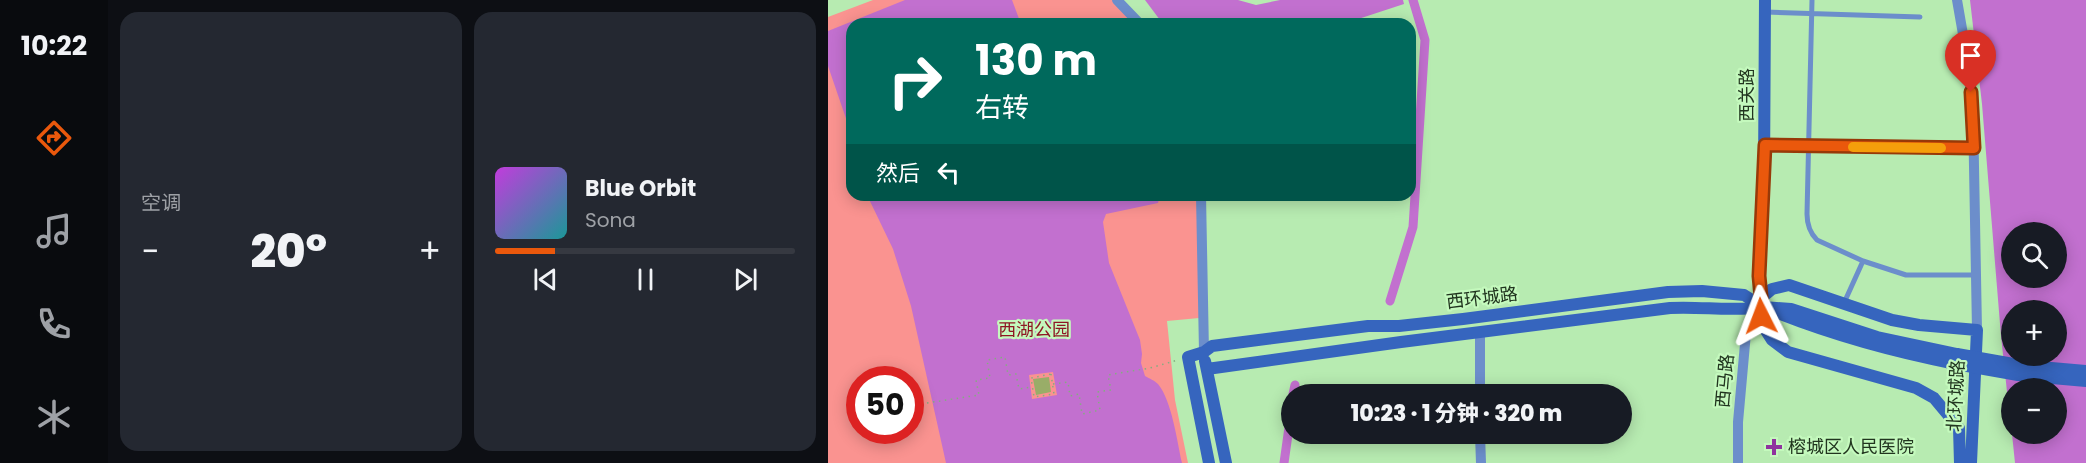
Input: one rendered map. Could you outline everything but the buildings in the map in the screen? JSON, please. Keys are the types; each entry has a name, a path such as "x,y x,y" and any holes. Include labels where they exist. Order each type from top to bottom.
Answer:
{"main road":[{"name":"西关路","path":"1765,6 1765,145 1759,276 1761,316 1765,329 1772,340 1788,352 1916,388 1934,398 1959,428"},
{"path":"1762,302 1773,289 1789,285 1905,323 1977,330"},
{"name":"西环城路","path":"1188,357 1204,352 1212,346 1368,326 1399,326 1463,319 1668,292 1702,291 1744,295 1762,302 1788,318 1875,346 1957,359"},
{"name":"西环城路","path":"1207,369 1670,308 1701,307 1742,310 1762,302"},
{"name":"北环城路","path":"1971,463 1977,330"},
{"path":"1204,352 1226,463"},
{"path":"1188,357 1209,463"},
{"path":"1957,359 2086,371"},
{"path":"1957,359 2018,375 2086,381"},
{"name":"北环城路","path":"1959,428 1960,463"}],"street":[{"path":"1118,0 1134,18"},
{"path":"1957,0 1968,63 1974,148 1977,330"},
{"path":"1201,201 1204,352"},
{"name":"西马路","path":"1737,463 1738,422 1746,333 1762,302"},
{"path":"1480,333 1480,384"},
{"path":"1480,444 1480,463"}],"lane":[{"path":"1812,0 1807,214 1811,232 1817,240 1863,261 1906,275 1976,275"},
{"path":"1765,6 1812,14 1920,17"},
{"path":"1765,145 1974,148"},
{"path":"1844,304 1863,261"}],"path":[{"path":"927,402 979,395 976,380 990,378 987,360 1005,357 1008,375 1016,374 1019,389 1032,387"},
{"path":"1054,384 1068,382 1070,396 1079,394 1082,414 1100,410 1097,392 1110,390 1108,375 1150,368 1188,357"},
{"path":"1052,374 1054,384 1054,394 1034,397 1031,378 1052,374"}],"green space":[{"name":"西湖公园","path":"873,0 1114,0 1130,18 846,18 846,201 1198,201 1199,318 1167,321 1175,400 1188,463 828,463 828,17"}],"shaded area":[{"path":"905,0 1012,0 1019,18 860,18"},
{"path":"1145,0 1238,0 1256,5 1280,0 1403,0 1404,4 1361,18 1158,18"},
{"path":"1970,0 2086,0 2086,463 2015,463 2013,444 2067,444 2067,378 2006,378 2004,366 2067,366 2067,300 2001,300 2001,336 1982,104"},
{"path":"846,24 846,118 828,66 828,31"},
{"path":"870,201 1158,201 1158,203 1106,214 1103,222 1109,263 1140,340 1141,363 1145,376 1158,384 1167,400 1182,463 946,463 911,306 893,249","holes":["1053,372 1057,395 1032,399 1029,375"]}],"waterway":[{"path":"1413,0 1425,40 1416,180"},
{"path":"1390,301 1413,227 1415,201"},
{"path":"1284,463 1287,444"}],"slow traffic":[{"path":"1853,147 1941,148"}],"place":[{"name":"榕城区人民医院","path":"1774,447"}],"route":[{"path":"1761,316 1759,276 1765,145 1974,148 1971,92"}]}
